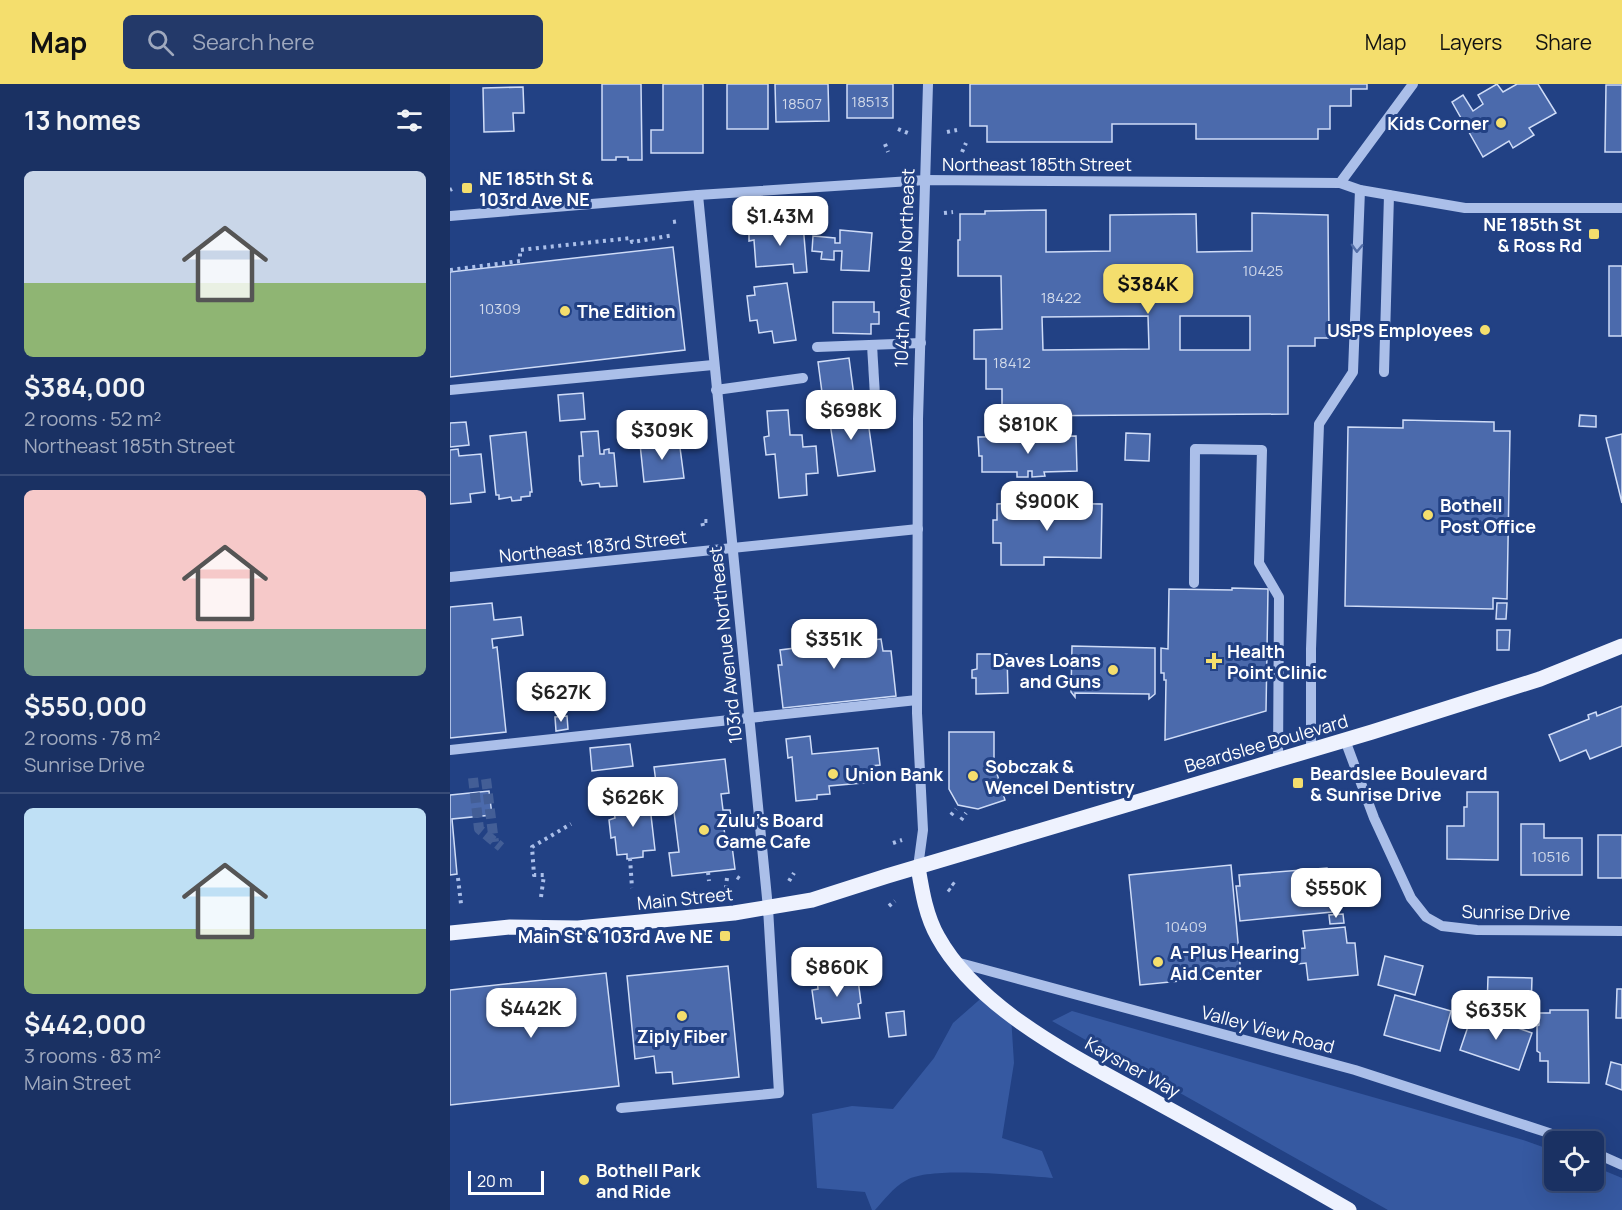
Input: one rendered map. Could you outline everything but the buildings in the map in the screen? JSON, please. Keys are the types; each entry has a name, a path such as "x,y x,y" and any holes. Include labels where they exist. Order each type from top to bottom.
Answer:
{"main road":[{"name":"Beardslee Boulevard","path":"918,867 1311,751 1540,679 1622,646"},
{"name":"Main Street","path":"450,933 516,926 578,928 768,908 812,900 918,867"},
{"name":"104th Avenue Northeast","path":"918,867 923,895 931,920"},
{"name":"Kaysner Way","path":"931,920 938,937 956,962 986,994 1011,1016 1041,1036 1349,1210"}],"street":[{"name":"104th Avenue Northeast","path":"918,867 923,830 917,700 918,419 928,84"},
{"path":"1340,183 1413,84"},
{"name":"Northeast 185th Street","path":"450,216 698,195 926,180 1340,183 1360,190 1465,208 1622,208"},
{"path":"1311,751 1311,649 1319,424 1353,372 1360,190"},
{"name":"103rd Avenue Northeast","path":"621,1107 779,1093 768,908 698,195"},
{"path":"1383,372 1389,195"},
{"path":"817,347 921,344"},
{"path":"872,345 875,396"},
{"path":"450,390 713,365"},
{"path":"716,390 803,378"},
{"path":"1194,583 1196,448 1262,450 1259,563 1279,597 1278,760"},
{"name":"Northeast 183rd Street","path":"450,577 918,529"},
{"path":"450,750 564,740 917,700"},
{"name":"Sunrise Drive","path":"1345,740 1374,818 1411,898 1426,917 1442,926 1476,930 1622,931"},
{"name":"Valley View Road","path":"956,962 1355,1070 1544,1131"},
{"path":"1604,1157 1622,1165"}],"path":[{"path":"898,129 908,133"},
{"path":"947,132 957,130"},
{"path":"962,152 966,143"},
{"path":"885,144 888,152"},
{"path":"944,213 953,212"},
{"path":"673,222 680,221"},
{"path":"450,270 520,261 520,250 631,238 632,242 674,235"},
{"path":"703,526 702,521 708,521"},
{"path":"951,815 956,809"},
{"path":"961,820 966,813"},
{"path":"541,897 544,875 534,875 532,847 571,824"},
{"path":"893,843 902,840"},
{"path":"630,858 632,888"},
{"path":"708,872 709,880"},
{"path":"789,881 794,873"},
{"path":"737,877 743,881"},
{"path":"458,878 461,904"},
{"path":"727,878 726,886 732,894"},
{"path":"948,889 953,893"},
{"path":"889,906 895,901"}],"shaded area":[{"path":"986,994 1011,1016 1014,1063 1002,1138 1042,1151 1053,1178 954,1172 917,1176 897,1187 875,1210 872,1210 865,1192 817,1188 812,1114 852,1106 893,1109 934,1058 953,1023"},
{"path":"1072,1011 1523,1140 1544,1147 1544,1191 1604,1191 1604,1171 1622,1178 1622,1210 1388,1210 1052,1021"}],"tunnel":[{"path":"473,778 479,829 501,847"},
{"path":"486,779 494,842"}],"place":[{"name":"Kids Corner","path":"1501,123"},
{"name":"NE 185th St & 103rd Ave NE","path":"467,188"},
{"name":"NE 185th St & Ross Rd","path":"1594,234"},
{"name":"The Edition","path":"565,311"},
{"name":"USPS Employees","path":"1485,330"},
{"name":"Bothell Post Office","path":"1428,515"},
{"name":"Health Point Clinic","path":"1214,661"},
{"name":"Daves Loans and Guns","path":"1113,670"},
{"name":"Union Bank","path":"833,774"},
{"name":"Sobczak & Wencel Dentistry","path":"973,776"},
{"name":"Beardslee Boulevard & Sunrise Drive","path":"1298,783"},
{"name":"Zulu's Board Game Cafe","path":"704,830"},
{"name":"Main St & 103rd Ave NE","path":"725,936"},
{"name":"A-Plus Hearing Aid Center","path":"1158,962"},
{"name":"Ziply Fiber","path":"682,1016"},
{"name":"Bothell Park and Ride","path":"584,1180"}]}
